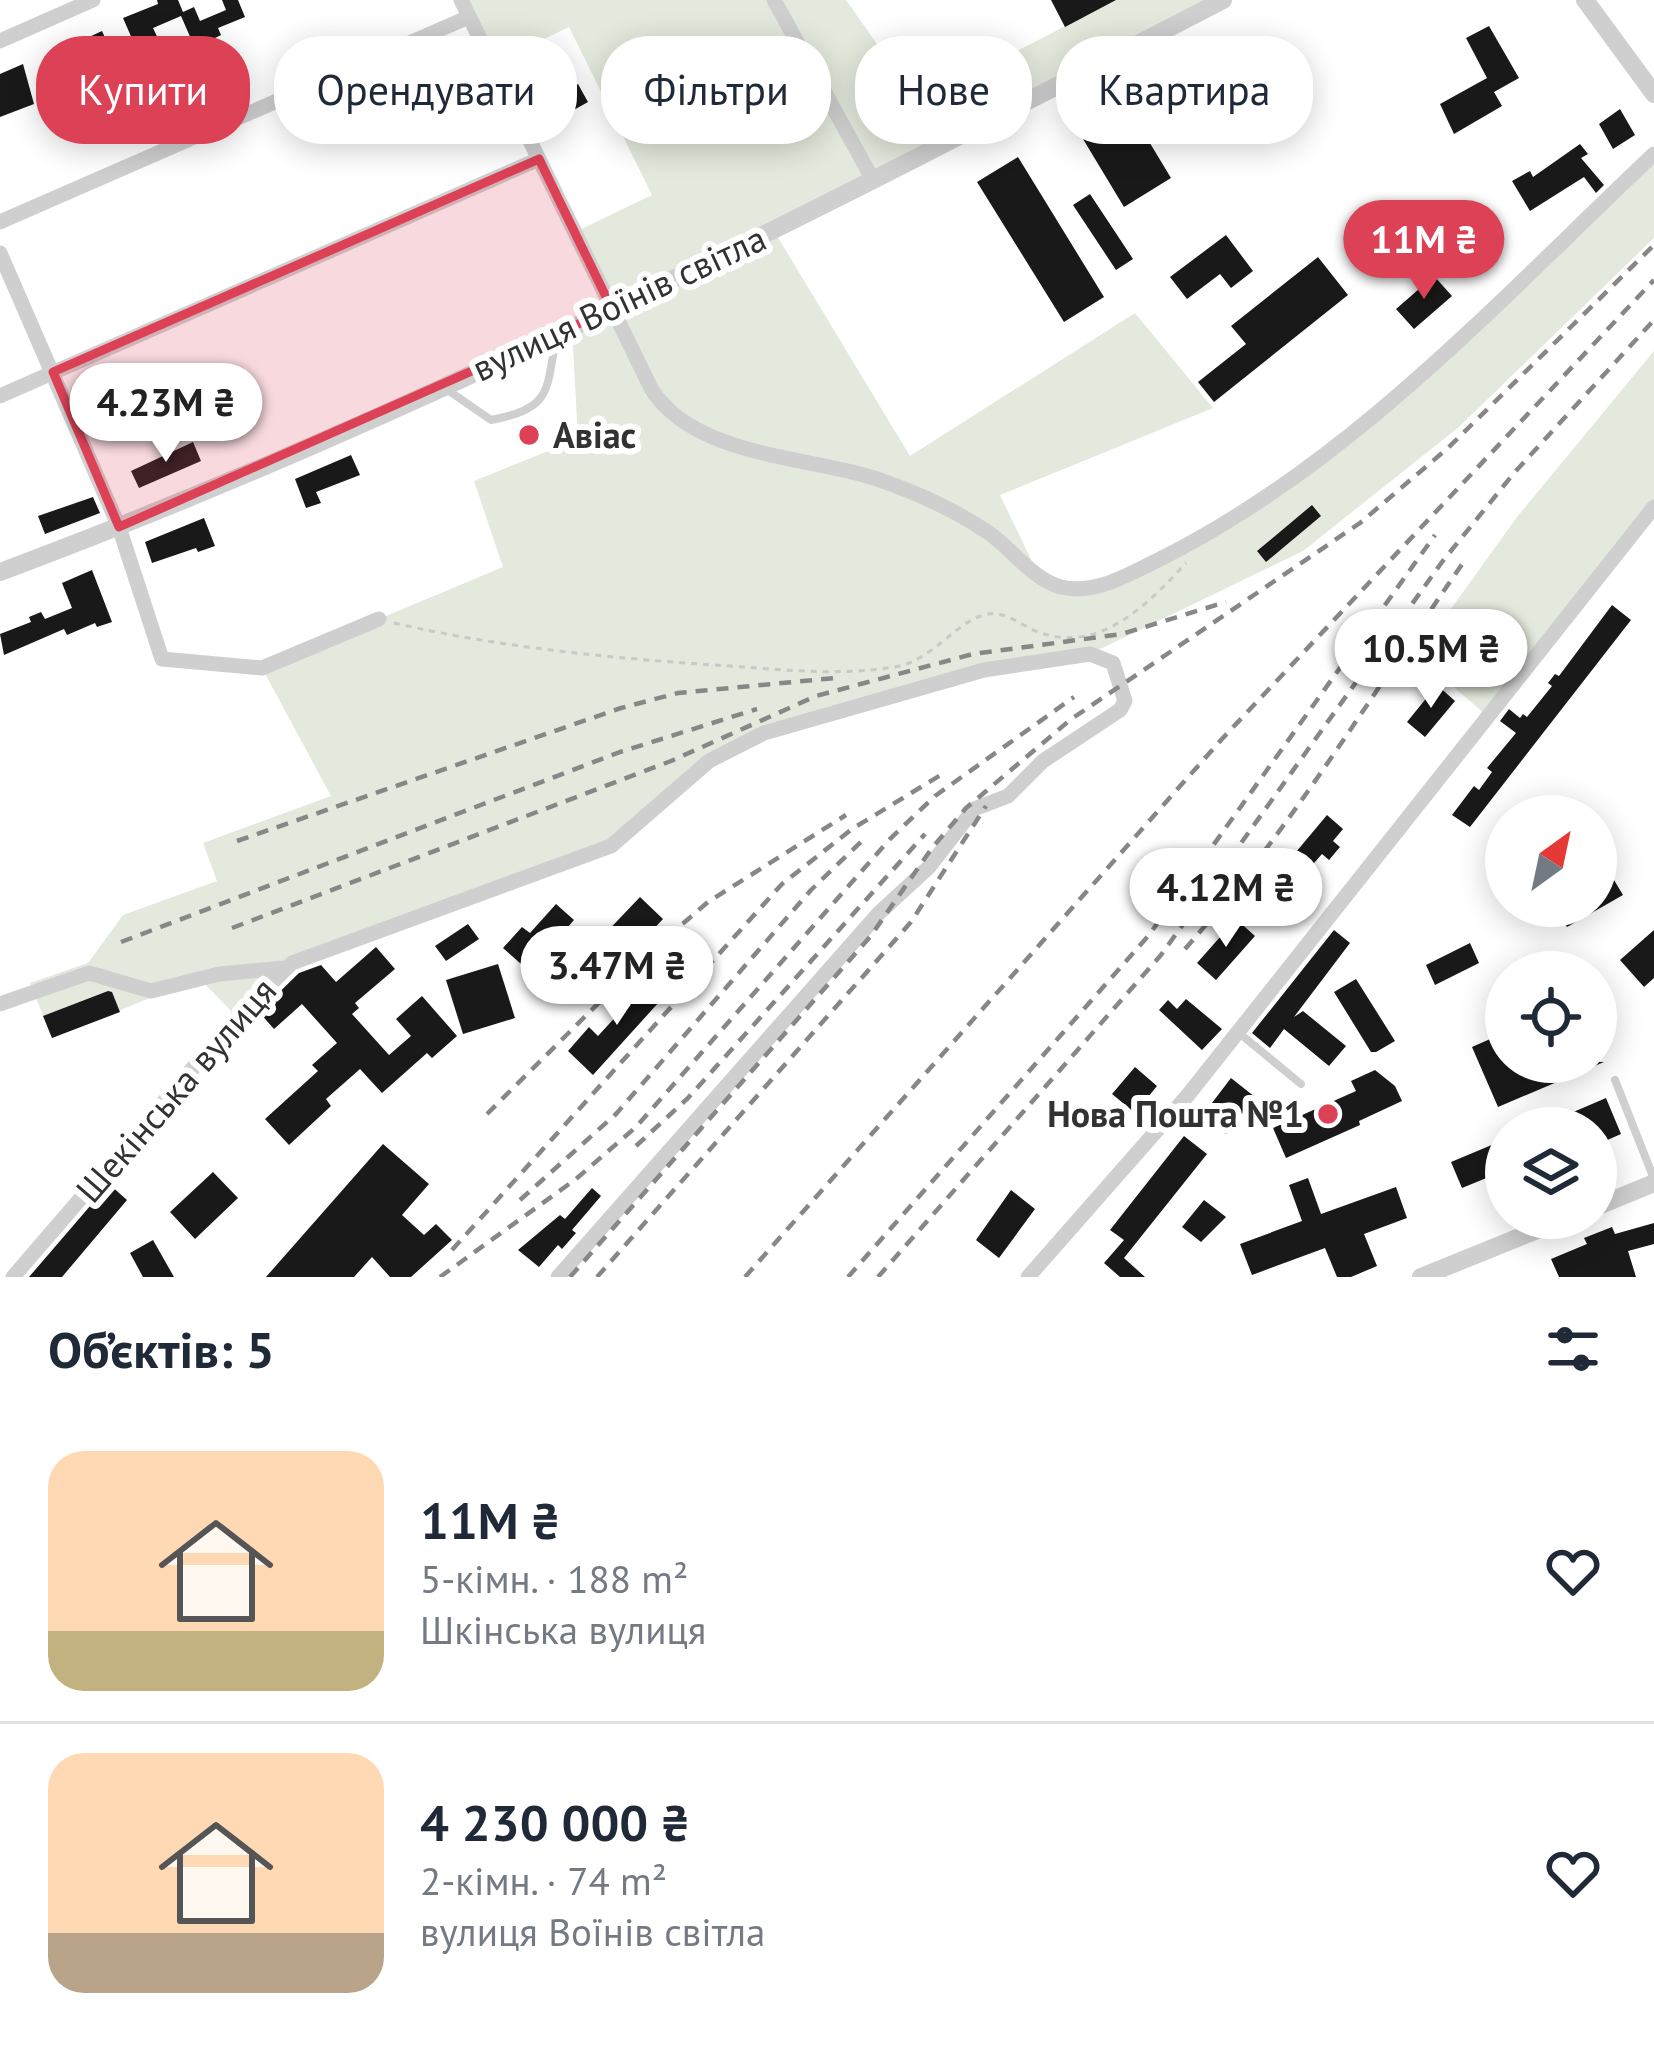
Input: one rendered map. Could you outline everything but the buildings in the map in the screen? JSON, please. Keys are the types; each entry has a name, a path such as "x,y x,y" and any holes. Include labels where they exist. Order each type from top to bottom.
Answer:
{"street":[{"path":"0,41 93,0"},
{"path":"460,0 652,390 668,412 712,438 902,489 979,527 1062,587 1100,586 1210,534 1288,484 1376,413 1654,154"},
{"path":"774,0 873,180"},
{"name":"вулиця Воїнів світла","path":"0,572 119,526 612,309 1223,0"},
{"path":"1586,0 1654,94"},
{"path":"0,222 462,20"},
{"path":"0,396 539,159"},
{"path":"0,253 119,526 162,659 262,668 379,619"},
{"path":"1028,1277 1188,1095 1654,507"},
{"name":"Шекінська вулиця","path":"13,1277 284,968 314,952 611,846 709,761 764,733 984,670 1090,654 1113,663 1125,701 1120,710 1042,761 1008,796 974,809 929,867 879,913 558,1277"},
{"path":"0,1004 88,973 151,991 219,974 284,968"},
{"path":"1617,1198 1654,1181"},
{"path":"1421,1277 1516,1239"}],"lane":[{"path":"442,386 491,420 540,403 556,334"},
{"path":"1238,1032 1301,1084"},
{"path":"1616,1083 1654,1181"}],"path":[{"path":"379,619 449,635 664,662 842,674 901,667 934,652 985,615 1008,616 1044,635 1104,631 1149,603 1210,534"}],"highlighted area":[{"path":"539,159 612,309 119,527 53,372"}],"shaded area":[{"path":"461,0 846,0 871,36 855,36 855,144 943,144 774,231 910,456 1135,313 1213,408 1000,495 1038,574 1088,588 1226,526 1376,413 1654,154 1654,238 1459,427 1303,551 1090,654 984,670 764,733 709,761 628,835 314,952 237,1017 199,978 52,1038 30,983 88,963 123,915 217,881 203,843 331,796 262,668 503,567 474,481 578,439 572,328 611,308 575,232 652,195 627,144 831,144 831,36 601,36 601,92 569,27 550,36 478,36"},
{"path":"1116,0 1222,0 1152,36 1056,36 1056,86 1032,98 1032,43"},
{"path":"1654,351 1654,507 1487,716 1420,652 1517,517"}],"railway":[{"path":"570,1277 870,937 966,808 1070,720 1360,523 1448,448 1654,245"},
{"path":"745,1277 1221,740 1654,280"},
{"path":"878,1277 1161,955 1442,562 1514,473 1654,320"},
{"path":"848,1277 1149,935 1435,535"},
{"path":"1185,949 1296,808 1465,560"},
{"path":"232,928 671,761 816,696 973,654 1122,634 1226,602"},
{"path":"237,841 621,708 678,693 835,678"},
{"path":"440,1277 576,1179 636,1127 890,839 935,796 1074,697"},
{"path":"121,942 620,752 757,709"},
{"path":"452,1250 782,884 852,829 944,773"},
{"path":"597,1277 911,922 986,806"},
{"path":"487,1114 652,950 708,902 846,815"},
{"path":"636,1146 688,1098 925,834"},
{"path":"520,1200 616,1114 811,890 867,836"}],"place":[{"name":"Авіас","path":"529,435"},
{"name":"Нова Пошта №1","path":"1328,1114"}]}
